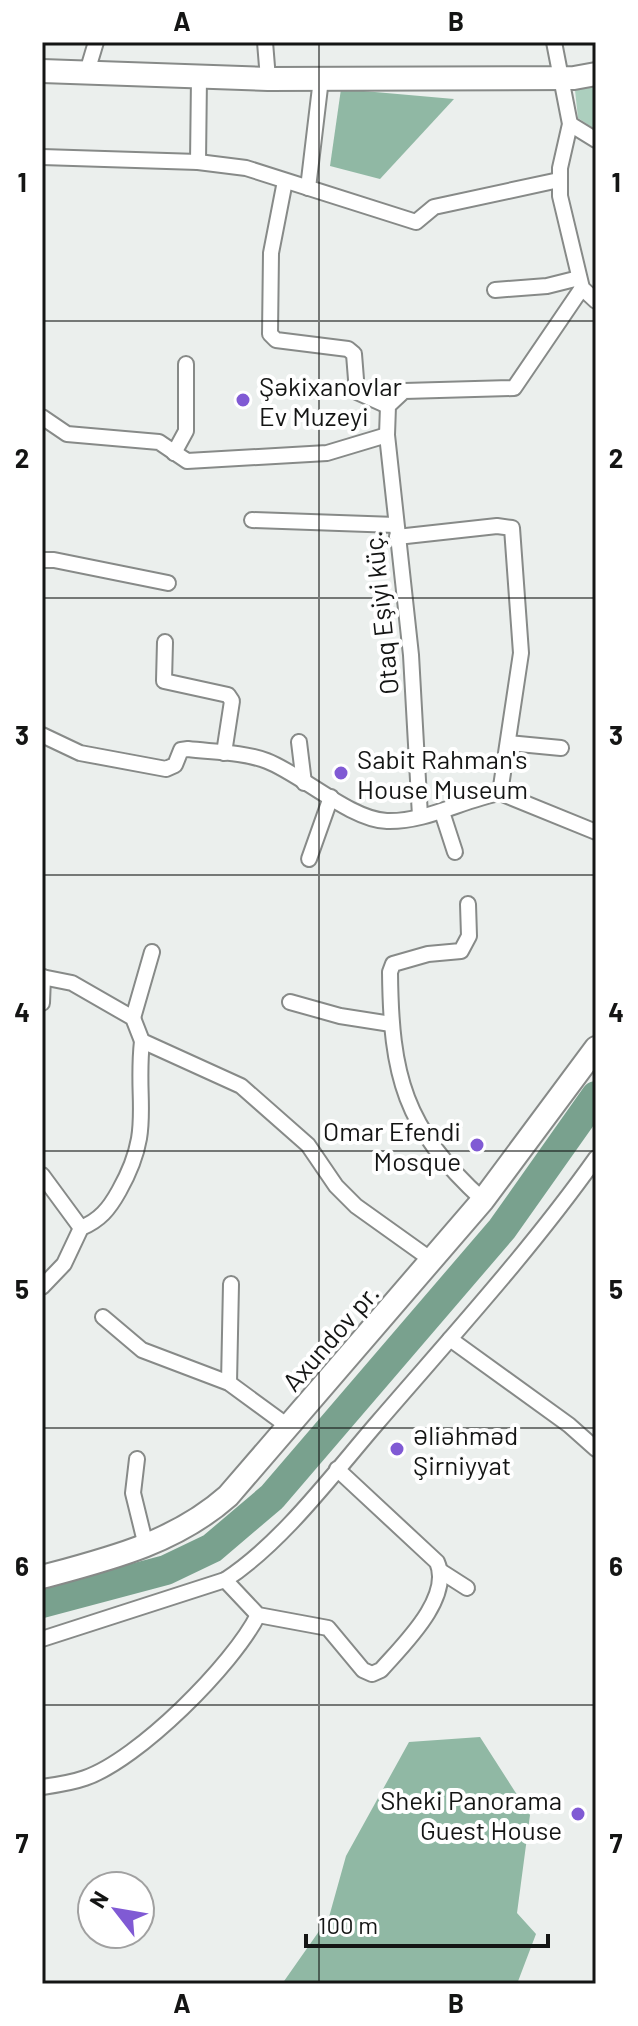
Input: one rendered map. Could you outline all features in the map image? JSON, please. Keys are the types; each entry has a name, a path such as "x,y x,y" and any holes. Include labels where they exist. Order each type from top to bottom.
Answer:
{"street":[{"path":"87,72 96,42"},
{"path":"265,42 268,79"},
{"path":"554,42 570,124 559,180 580,283 596,301"},
{"path":"42,71 268,79 596,74"},
{"path":"198,162 199,77"},
{"path":"308,188 321,79"},
{"path":"570,124 596,140"},
{"path":"42,157 198,162 246,168 416,222 434,207 559,180"},
{"path":"285,181 271,253 270,334 276,340 348,349 354,354 353,383 357,392 388,406 404,391 514,388 580,283"},
{"path":"495,290 580,283"},
{"path":"174,453 186,431 186,364"},
{"name":"Otaq Eşiyi küç.","path":"388,406 387,435 411,655 420,816"},
{"path":"42,417 67,434 159,442 187,461 327,453 387,435"},
{"path":"252,520 396,531 512,528 521,653 500,793"},
{"path":"42,560 168,583"},
{"path":"165,642 164,681 228,695 232,701 224,753"},
{"path":"42,735 80,753 166,769 175,765 181,750 224,753 268,762 378,821 442,812 500,793 596,832"},
{"path":"299,742 304,783"},
{"path":"508,743 561,748"},
{"path":"309,859 331,797"},
{"path":"442,812 455,852"},
{"path":"468,904 469,936 461,951 428,954 393,964 390,972 391,1024 396,1069 430,1144 446,1166 483,1200"},
{"path":"42,1287 64,1264 81,1228 97,1221 105,1212 134,1165 141,1142 143,1116 142,1041 133,1018 152,952"},
{"path":"42,1003 42,977 72,983 133,1018"},
{"path":"290,1002 340,1016 391,1024"},
{"path":"142,1041 241,1086 308,1145 336,1186 356,1206 433,1261"},
{"name":"Axundov pr.","path":"42,1577 146,1546 178,1533 213,1509 289,1427 433,1261 483,1200 596,1048"},
{"path":"42,1639 225,1580 258,1555 450,1339 596,1158"},
{"path":"42,1175 81,1228"},
{"path":"229,1383 231,1284"},
{"path":"103,1317 155,1358 229,1383 289,1427"},
{"path":"450,1339 596,1449"},
{"path":"137,1459 133,1493 146,1546"},
{"path":"337,1469 437,1562 442,1572 467,1588"},
{"path":"225,1580 258,1615 328,1628 363,1670 372,1674 381,1670 422,1624 430,1610 442,1572"},
{"path":"42,1787 86,1778 117,1760 174,1716 233,1656 258,1615"}],"green space":[{"path":"596,86 596,130 578,118 575,90"},
{"path":"341,89 454,99 380,179 330,166"},
{"path":"480,1737 530,1815 517,1913 536,1934 517,1984 282,1984 329,1917 346,1856 409,1742"}],"waterway":[{"path":"42,1603 166,1570 212,1548 272,1497 502,1229 596,1096"}],"place":[{"name":"Şəkixanovlar Ev Muzeyi","path":"243,400"},
{"name":"Sabit Rahman's House Museum","path":"341,773"},
{"name":"Omar Efendi Mosque","path":"477,1145"},
{"name":"Əliəhməd Şirniyyat","path":"397,1449"},
{"name":"Sheki Panorama Guest House","path":"578,1814"}]}
